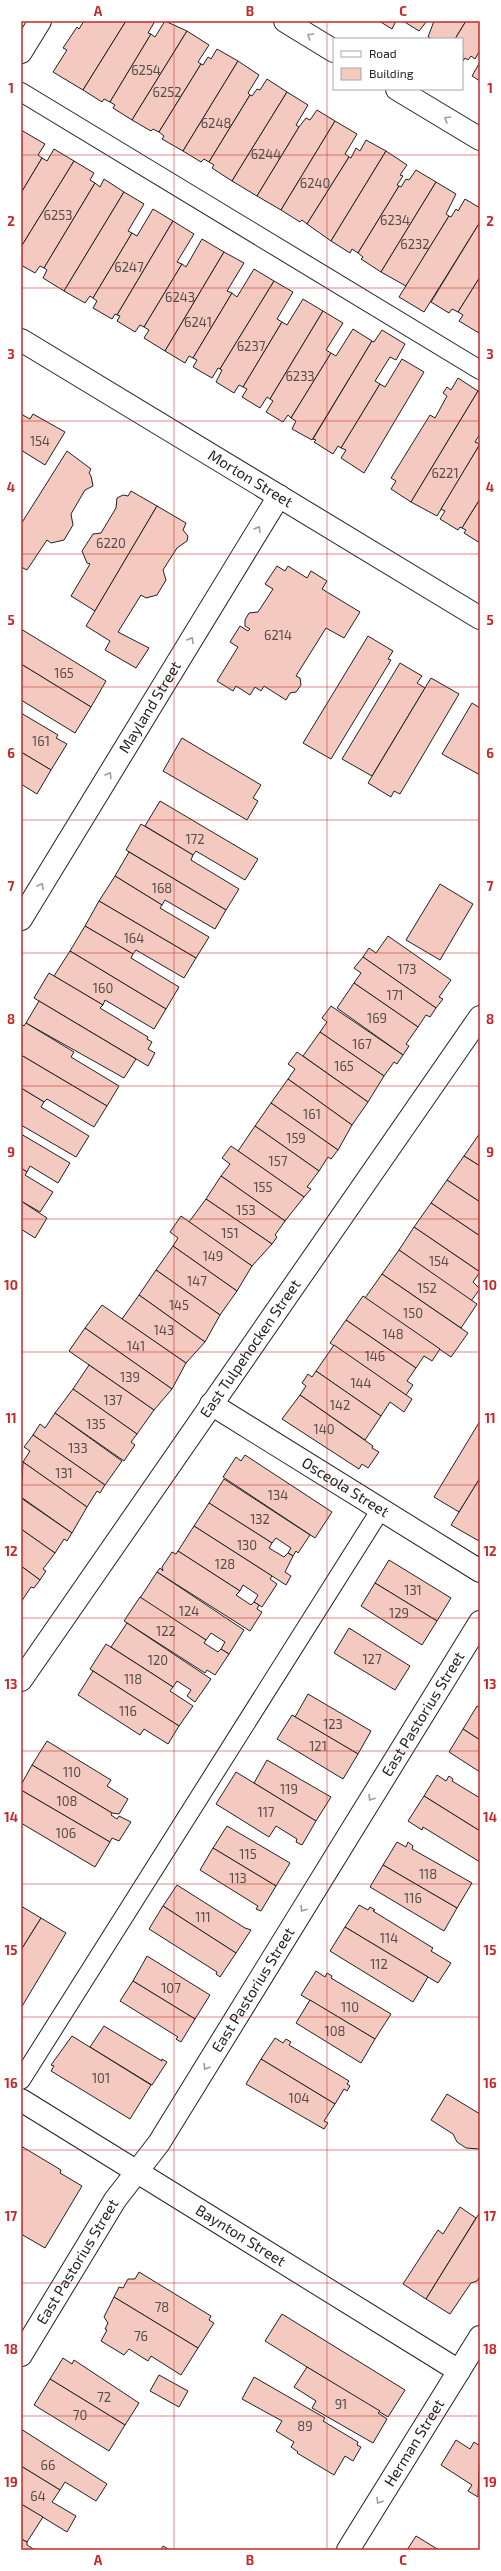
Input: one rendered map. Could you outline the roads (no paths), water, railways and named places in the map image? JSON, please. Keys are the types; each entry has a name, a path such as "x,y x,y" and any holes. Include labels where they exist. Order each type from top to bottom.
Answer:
{"street":[{"path":"21,52 40,21"},
{"path":"286,21 333,49"},
{"path":"399,90 480,139"},
{"name":"Morton Street","path":"21,340 480,618"},
{"name":"Mayland Street","path":"21,919 279,496"},
{"name":"East Tulpehocken Street","path":"21,1680 480,1017"},
{"name":"Osceola Street","path":"211,1404 480,1571"},
{"name":"East Pastorius Street","path":"21,2354 115,2200 159,2143 480,1622"},
{"name":"Baynton Street","path":"21,2100 459,2370"},
{"name":"Herman Street","path":"348,2550 480,2337"}],"lane":[{"path":"21,92 480,370"},
{"path":"21,2080 381,1510"}]}
